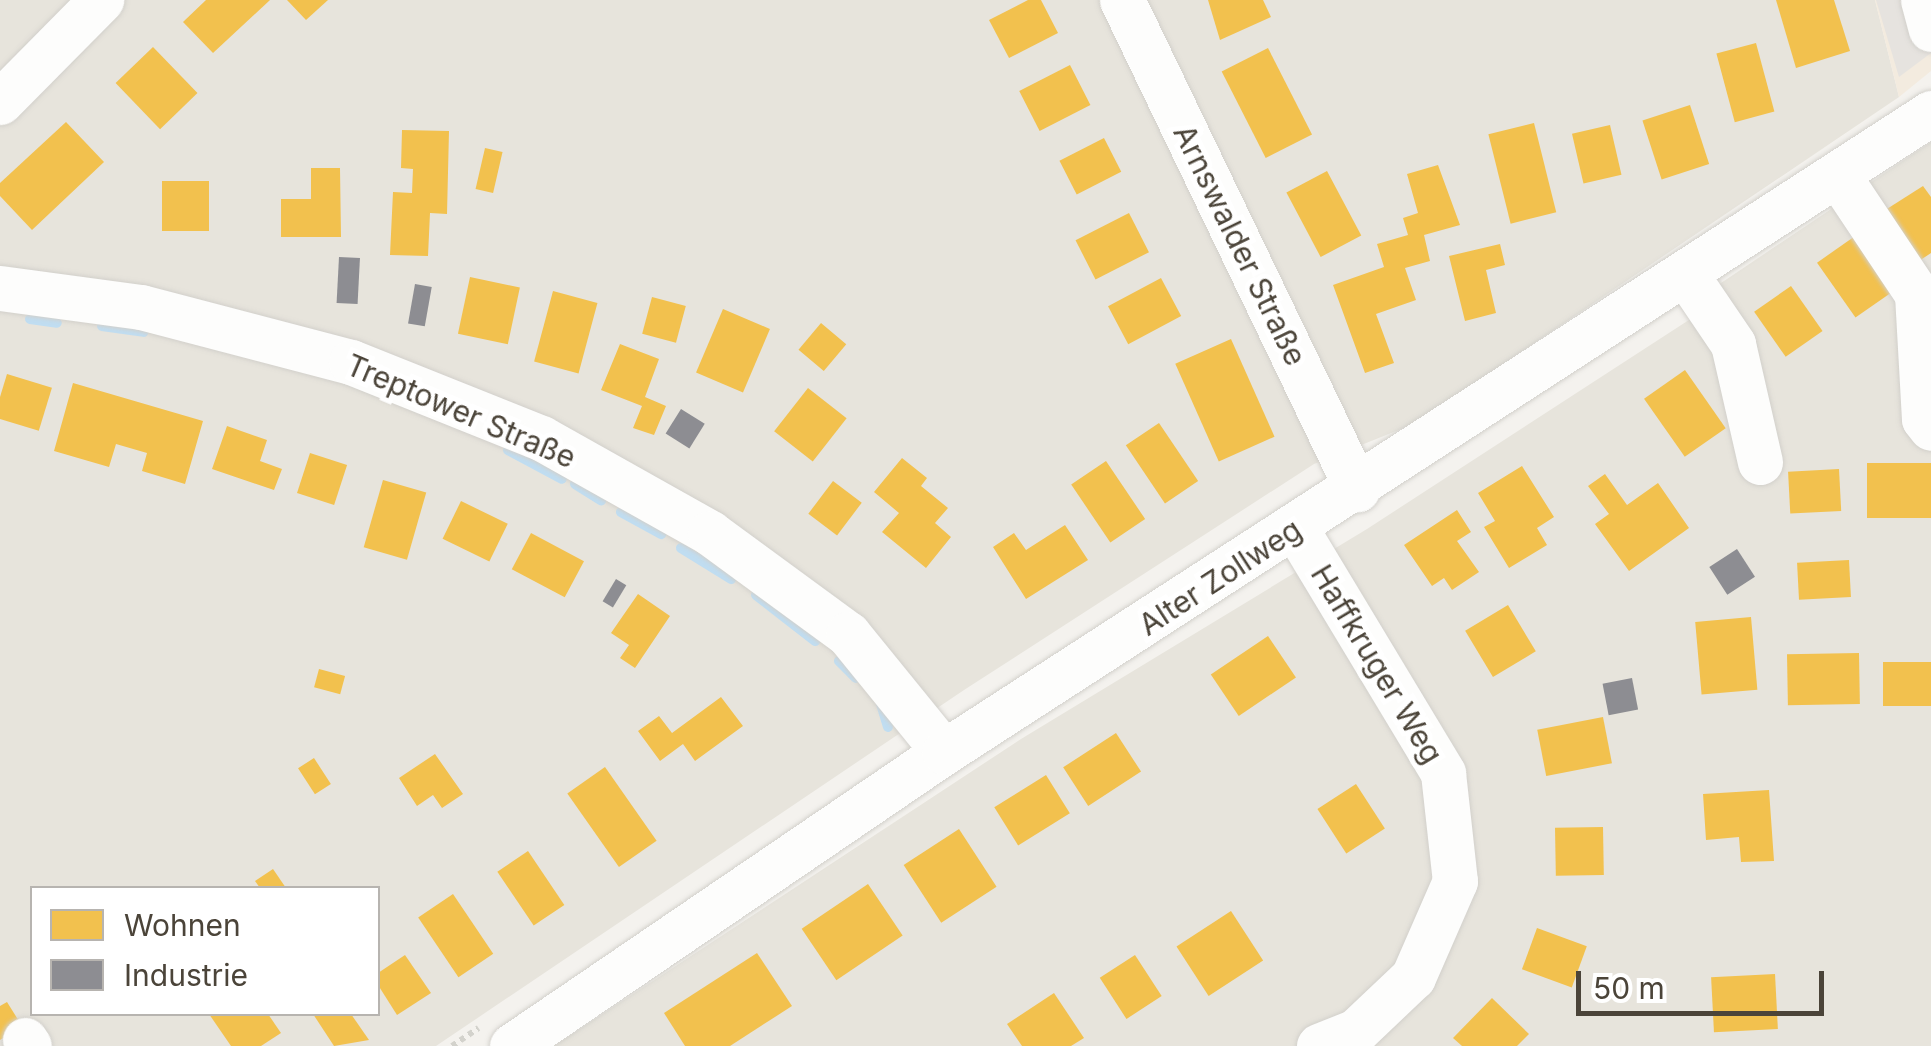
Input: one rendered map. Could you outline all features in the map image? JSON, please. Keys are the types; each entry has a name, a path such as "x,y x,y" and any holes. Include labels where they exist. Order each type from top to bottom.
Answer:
{"street":[{"path":"0,102 102,0"},
{"name":"Arnswalder Straße","path":"1122,0 1357,489"},
{"path":"1923,0 1931,29"},
{"name":"Alter Zollweg","path":"512,1046 944,752 1296,529 1931,114"},
{"path":"1838,174 1917,294 1924,419 1931,428"},
{"path":"1686,274 1733,344 1760,462"},
{"name":"Treptower Straße","path":"0,288 141,307 350,362 541,438 710,533 848,634 944,752"},
{"name":"Haffkruger Weg","path":"1296,529 1443,773 1455,880 1412,977 1356,1032 1320,1046"}],"shaded area":[{"path":"0,0 1875,0 1899,97 1416,423 1314,464 964,690 436,1046 0,1046"},
{"path":"1875,0 1931,0 1931,71 1899,97"},
{"path":"1876,0 1931,0 1931,53 1899,77"},
{"path":"1931,142 1931,1046 554,1046 1021,739 1367,529 1692,318 1715,287"}],"building: Wohnen":[{"path":"206,0 270,0 213,53 183,22"},
{"path":"287,0 328,0 306,20"},
{"path":"1028,0 1041,0 1058,33 1009,58 989,20"},
{"path":"1208,0 1263,0 1271,17 1220,40"},
{"path":"1776,0 1834,0 1850,51 1796,68"},
{"path":"1756,43 1774,112 1735,122 1716,54"},
{"path":"153,47 197,93 160,129 116,83"},
{"path":"1268,48 1312,134 1266,158 1222,72"},
{"path":"1070,65 1090,105 1040,131 1019,91"},
{"path":"1690,105 1709,164 1662,179 1642,120"},
{"path":"66,122 104,162 32,230 0,196 0,183"},
{"path":"1534,123 1556,212 1511,224 1488,134"},
{"path":"1610,125 1621,175 1583,183 1572,134"},
{"path":"402,130 449,131 447,214 430,213 428,256 390,255 393,192 412,193 413,169 401,168"},
{"path":"1104,138 1121,172 1077,195 1059,161"},
{"path":"485,148 503,152 493,193 476,189"},
{"path":"1438,165 1460,225 1424,235 1430,261 1405,268 1416,300 1376,314 1394,363 1365,373 1333,285 1384,267 1377,244 1408,235 1403,218 1418,213 1407,174"},
{"path":"311,168 340,168 341,237 281,237 281,199 311,199"},
{"path":"1327,171 1361,235 1321,257 1286,193"},
{"path":"162,181 209,181 209,231 162,231"},
{"path":"1923,186 1931,197 1931,253 1913,265 1879,214"},
{"path":"1129,213 1149,252 1096,279 1076,240"},
{"path":"1858,234 1896,289 1855,318 1817,263"},
{"path":"1500,244 1505,265 1486,270 1496,313 1465,321 1449,256"},
{"path":"470,277 520,288 508,344 458,334"},
{"path":"1161,278 1181,316 1128,344 1108,306"},
{"path":"1791,286 1823,331 1786,357 1754,312"},
{"path":"553,291 597,303 579,373 534,362"},
{"path":"652,297 686,306 676,343 642,334"},
{"path":"723,309 770,329 743,392 696,373"},
{"path":"821,323 846,344 824,371 799,350"},
{"path":"1231,339 1275,437 1219,462 1175,364"},
{"path":"620,344 659,359 645,397 666,406 654,435 633,428 642,406 601,390"},
{"path":"1685,370 1726,428 1685,457 1644,399"},
{"path":"7,374 52,388 39,431 0,419 0,397"},
{"path":"73,383 203,421 185,484 142,471 147,453 116,444 109,467 54,451"},
{"path":"808,388 847,418 813,462 774,431"},
{"path":"1159,423 1198,481 1165,503 1126,445"},
{"path":"227,426 267,440 260,461 282,469 274,490 212,469"},
{"path":"310,453 347,465 334,505 297,493"},
{"path":"902,458 927,478 921,486 948,508 935,523 951,537 926,568 882,532 899,513 874,492"},
{"path":"1106,461 1145,519 1110,543 1071,484"},
{"path":"1867,463 1931,463 1931,518 1867,518"},
{"path":"1522,466 1554,517 1537,528 1547,545 1509,568 1484,527 1495,521 1478,493"},
{"path":"1839,469 1841,511 1790,514 1788,472"},
{"path":"1605,474 1627,505 1658,483 1689,528 1629,571 1595,524 1609,514 1588,486"},
{"path":"383,480 426,492 407,560 364,547"},
{"path":"833,481 862,503 837,535 808,514"},
{"path":"461,501 508,524 489,562 443,539"},
{"path":"1457,510 1471,532 1457,541 1479,572 1452,590 1444,578 1432,586 1404,545"},
{"path":"1065,525 1088,560 1026,599 993,547 1014,533 1026,550"},
{"path":"531,533 584,561 565,597 512,569"},
{"path":"1849,560 1851,597 1799,600 1797,563"},
{"path":"638,594 670,616 635,668 620,658 629,645 611,633"},
{"path":"1508,605 1536,651 1493,677 1465,631"},
{"path":"1751,617 1757,690 1702,695 1695,622"},
{"path":"1268,636 1296,677 1239,716 1211,675"},
{"path":"1859,653 1860,704 1788,705 1787,654"},
{"path":"1883,662 1931,662 1931,706 1883,706"},
{"path":"319,669 345,676 340,694 314,687"},
{"path":"721,697 743,726 695,761 683,744 660,761 638,731 659,716 672,733"},
{"path":"1603,717 1612,763 1546,776 1537,730"},
{"path":"1116,733 1141,772 1088,806 1063,767"},
{"path":"435,754 463,794 442,808 433,795 417,806 399,778"},
{"path":"314,758 331,784 315,794 298,768"},
{"path":"605,767 657,841 619,867 567,793"},
{"path":"1046,775 1070,813 1018,845 994,807"},
{"path":"1356,784 1385,828 1346,854 1317,809"},
{"path":"1769,790 1774,861 1741,862 1739,837 1706,840 1703,794"},
{"path":"1603,827 1604,875 1556,876 1555,828"},
{"path":"959,829 997,887 941,923 904,865"},
{"path":"528,851 564,905 534,926 497,872"},
{"path":"273,869 285,886 259,886 255,881"},
{"path":"868,884 903,935 836,980 802,929"},
{"path":"453,894 493,954 458,977 418,917"},
{"path":"1231,911 1263,960 1209,996 1176,946"},
{"path":"1537,928 1587,946 1572,987 1522,969"},
{"path":"757,953 792,1006 730,1046 685,1046 664,1013"},
{"path":"405,955 431,993 397,1015 380,988 380,972"},
{"path":"1135,955 1162,996 1126,1019 1100,978"},
{"path":"1775,974 1778,1029 1714,1032 1711,977"},
{"path":"1054,993 1084,1038 1071,1046 1022,1046 1007,1024"},
{"path":"1492,998 1529,1034 1517,1046 1462,1046 1453,1038"},
{"path":"7,1002 22,1026 0,1040 0,1006"},
{"path":"210,1016 269,1016 281,1033 261,1046 231,1046"},
{"path":"314,1016 352,1016 369,1040 334,1046"}],"building: Industrie":[{"path":"339,257 360,258 358,304 337,303"},
{"path":"415,284 432,287 425,326 408,323"},
{"path":"681,409 705,424 689,448 666,434"},
{"path":"1737,549 1755,577 1727,595 1709,567"},
{"path":"616,579 626,585 613,607 603,601"},
{"path":"1632,678 1638,709 1609,715 1603,684"}],"waterway":[{"path":"30,319 57,323"},
{"path":"102,326 144,332"},
{"path":"508,450 562,479"},
{"path":"575,484 601,500"},
{"path":"621,512 661,534"},
{"path":"681,548 731,579"},
{"path":"756,595 815,641"},
{"path":"839,661 856,678"},
{"path":"881,704 888,727"}]}
